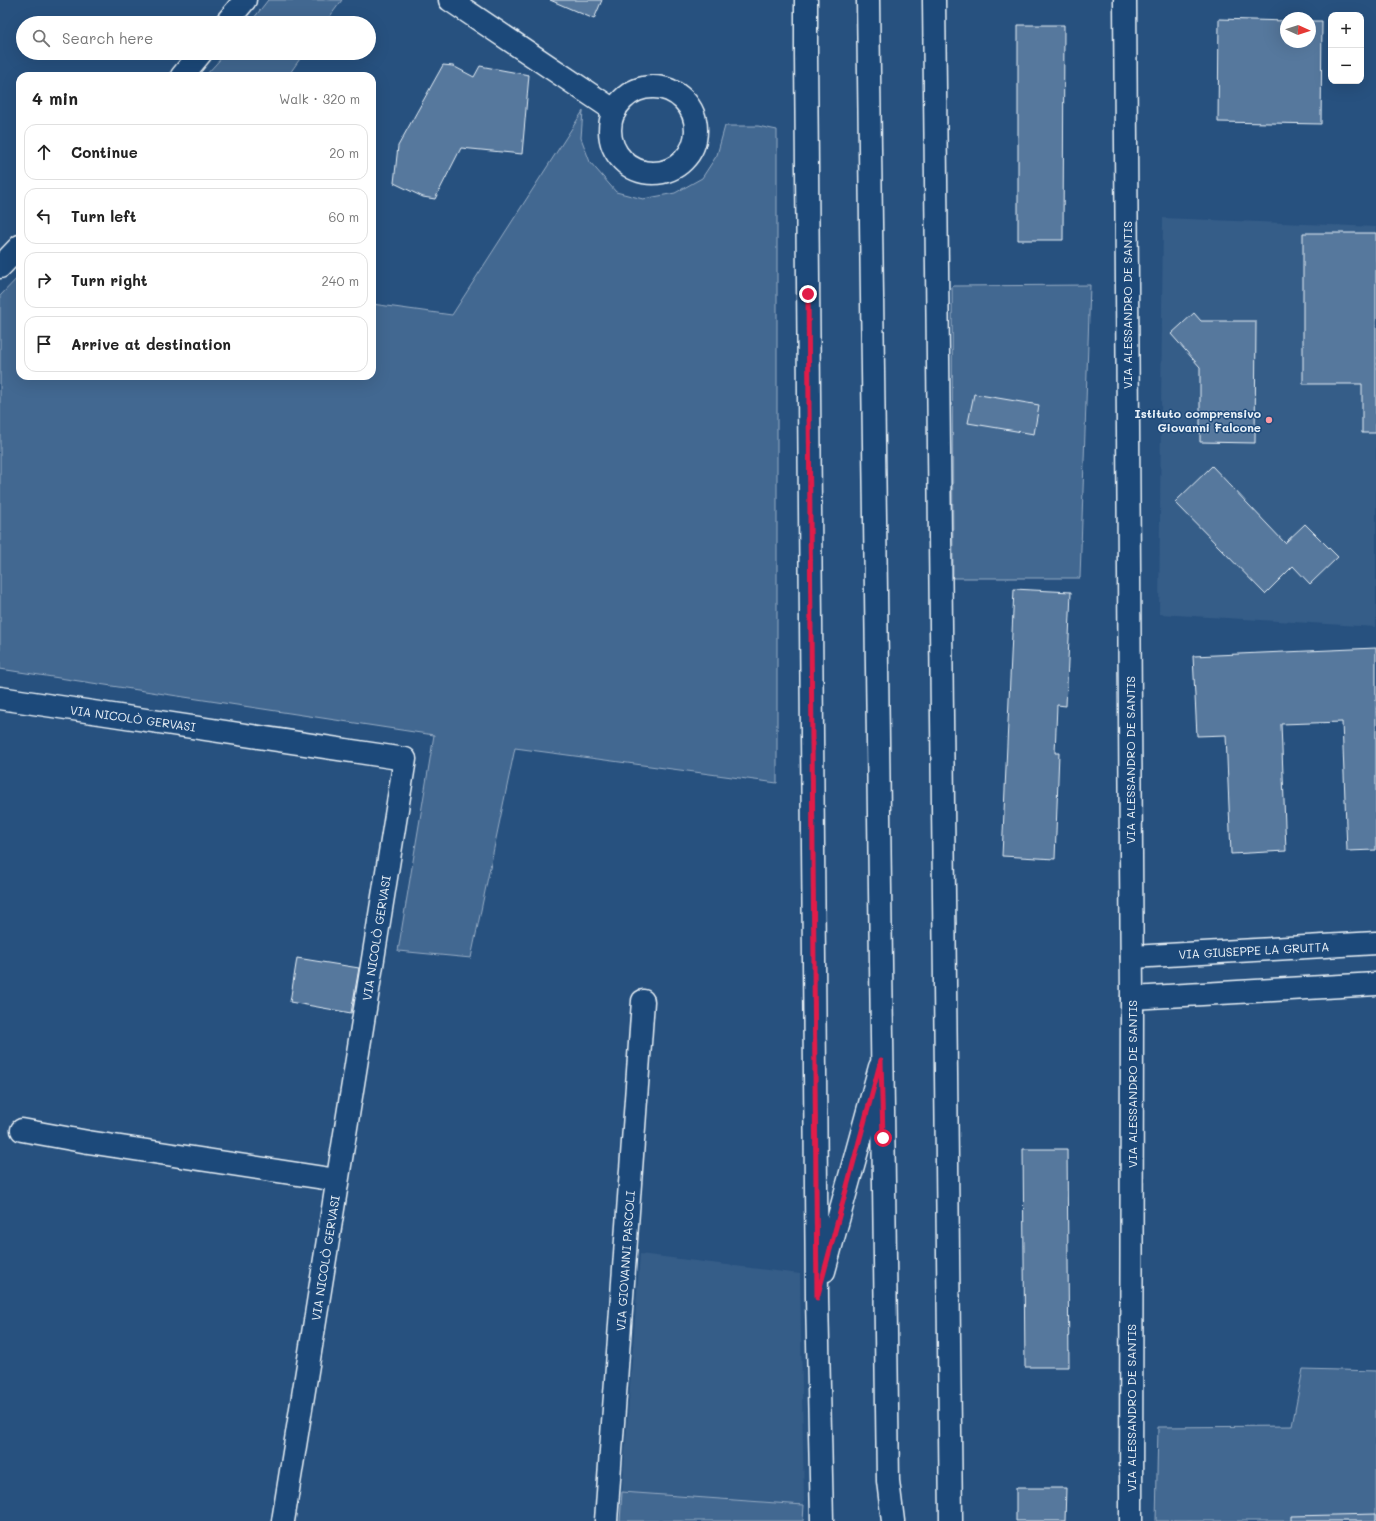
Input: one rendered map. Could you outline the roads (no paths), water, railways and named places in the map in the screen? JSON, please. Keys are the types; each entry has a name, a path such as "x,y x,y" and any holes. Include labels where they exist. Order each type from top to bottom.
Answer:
{"street":[{"path":"232,16 245,0"},
{"path":"450,0 615,111"},
{"path":"806,0 817,1298 822,1521"},
{"path":"868,0 881,1060 888,1481 893,1521"},
{"path":"934,0 951,1521"},
{"name":"VIA ALESSANDRO DE SANTIS","path":"1125,0 1132,957 1131,1521"},
{"path":"185,72 195,60"},
{"path":"0,267 16,250"},
{"name":"VIA NICOLÒ GERVASI","path":"0,698 405,759 283,1521"},
{"name":"VIA GIUSEPPE LA GRUTTA","path":"1132,957 1376,943"},
{"path":"1132,998 1376,984"},
{"name":"VIA GIOVANNI PASCOLI","path":"606,1521 644,1001"},
{"path":"817,1298 881,1060"},
{"path":"22,1130 88,1142 337,1180"},
{"path":"884,1521 888,1481"}],"place":[{"name":"Istituto comprensivo Giovanni Falcone","path":"1269,420"}]}
